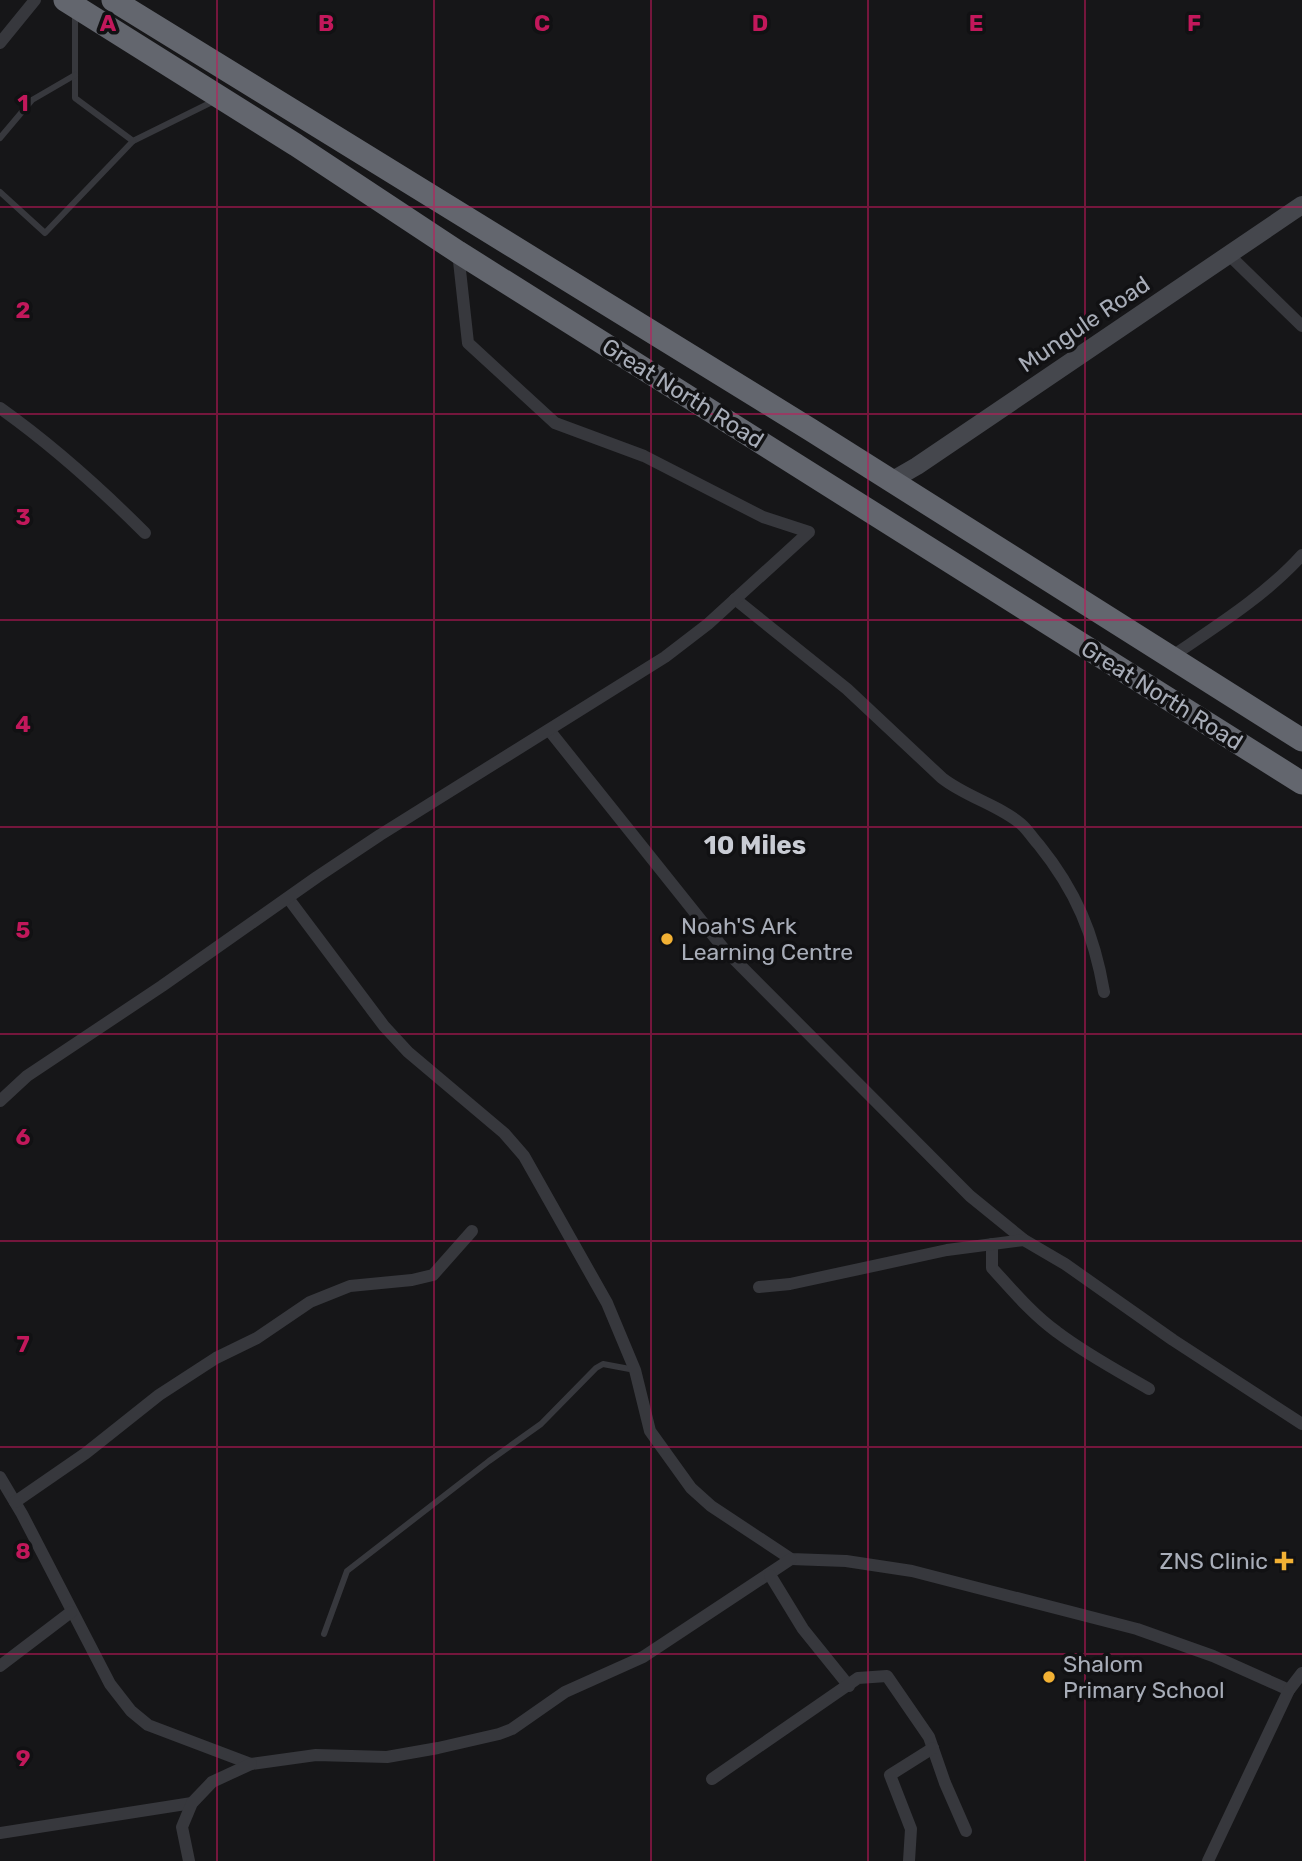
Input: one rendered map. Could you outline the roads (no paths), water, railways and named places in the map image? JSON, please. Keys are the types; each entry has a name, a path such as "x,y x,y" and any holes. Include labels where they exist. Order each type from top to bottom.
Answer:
{"highway":[{"name":"Great North Road","path":"113,0 458,252 1302,783"},
{"name":"Great North Road","path":"72,2 235,91 891,481 1302,740"}],"street":[{"path":"0,43 35,0"},
{"name":"Mungule Road","path":"891,481 1302,205"},
{"path":"0,1101 27,1076 380,835 665,657 708,624 809,532 763,517 644,456 555,423 468,343 458,252"},
{"path":"1229,254 1302,326"},
{"path":"0,408 99,487 145,533"},
{"path":"1171,657 1223,621 1291,568 1302,555"},
{"path":"735,599 847,689 958,791 1021,824 1051,861 1087,922 1098,955 1104,992"},
{"path":"549,730 724,949 970,1196 1024,1240 1065,1264 1184,1348 1302,1424"},
{"path":"288,898 384,1026 408,1052 504,1133 524,1156 597,1284 635,1370 650,1432 691,1488 727,1518 791,1559 846,1561 912,1572 1114,1623 1213,1656 1289,1690"},
{"path":"15,1502 86,1453 159,1395 216,1358 257,1338 310,1302 350,1286 412,1280 433,1275 472,1231"},
{"path":"759,1287 790,1284 947,1250 1024,1240"},
{"path":"992,1244 992,1268 1012,1291 1055,1331 1149,1389"},
{"path":"0,1477 110,1684 131,1711 148,1725 251,1764"},
{"path":"189,1861 182,1827 192,1803 212,1782 251,1764 316,1755 387,1756 439,1748 512,1729 565,1692 643,1657 791,1559"},
{"path":"770,1575 803,1629 849,1686"},
{"path":"0,1666 71,1612"},
{"path":"1208,1861 1289,1690 1302,1673"},
{"path":"712,1779 858,1678 887,1676 929,1737 952,1801 967,1831"},
{"path":"909,1861 911,1829 890,1775 933,1748"},
{"path":"0,1833 192,1803"}],"lane":[{"path":"72,2 75,99 133,141"},
{"path":"0,138 32,100 75,75"},
{"path":"0,192 46,233 133,141 235,91"},
{"path":"324,1634 347,1571 541,1424 596,1368 603,1364 635,1370"}],"place":[{"name":"Noah'S Ark Learning Centre","path":"667,939"},
{"name":"ZNS Clinic","path":"1284,1561"},
{"name":"Shalom Primary School","path":"1049,1677"}],"district":[{"name":"10 Miles","path":"755,845"}]}
